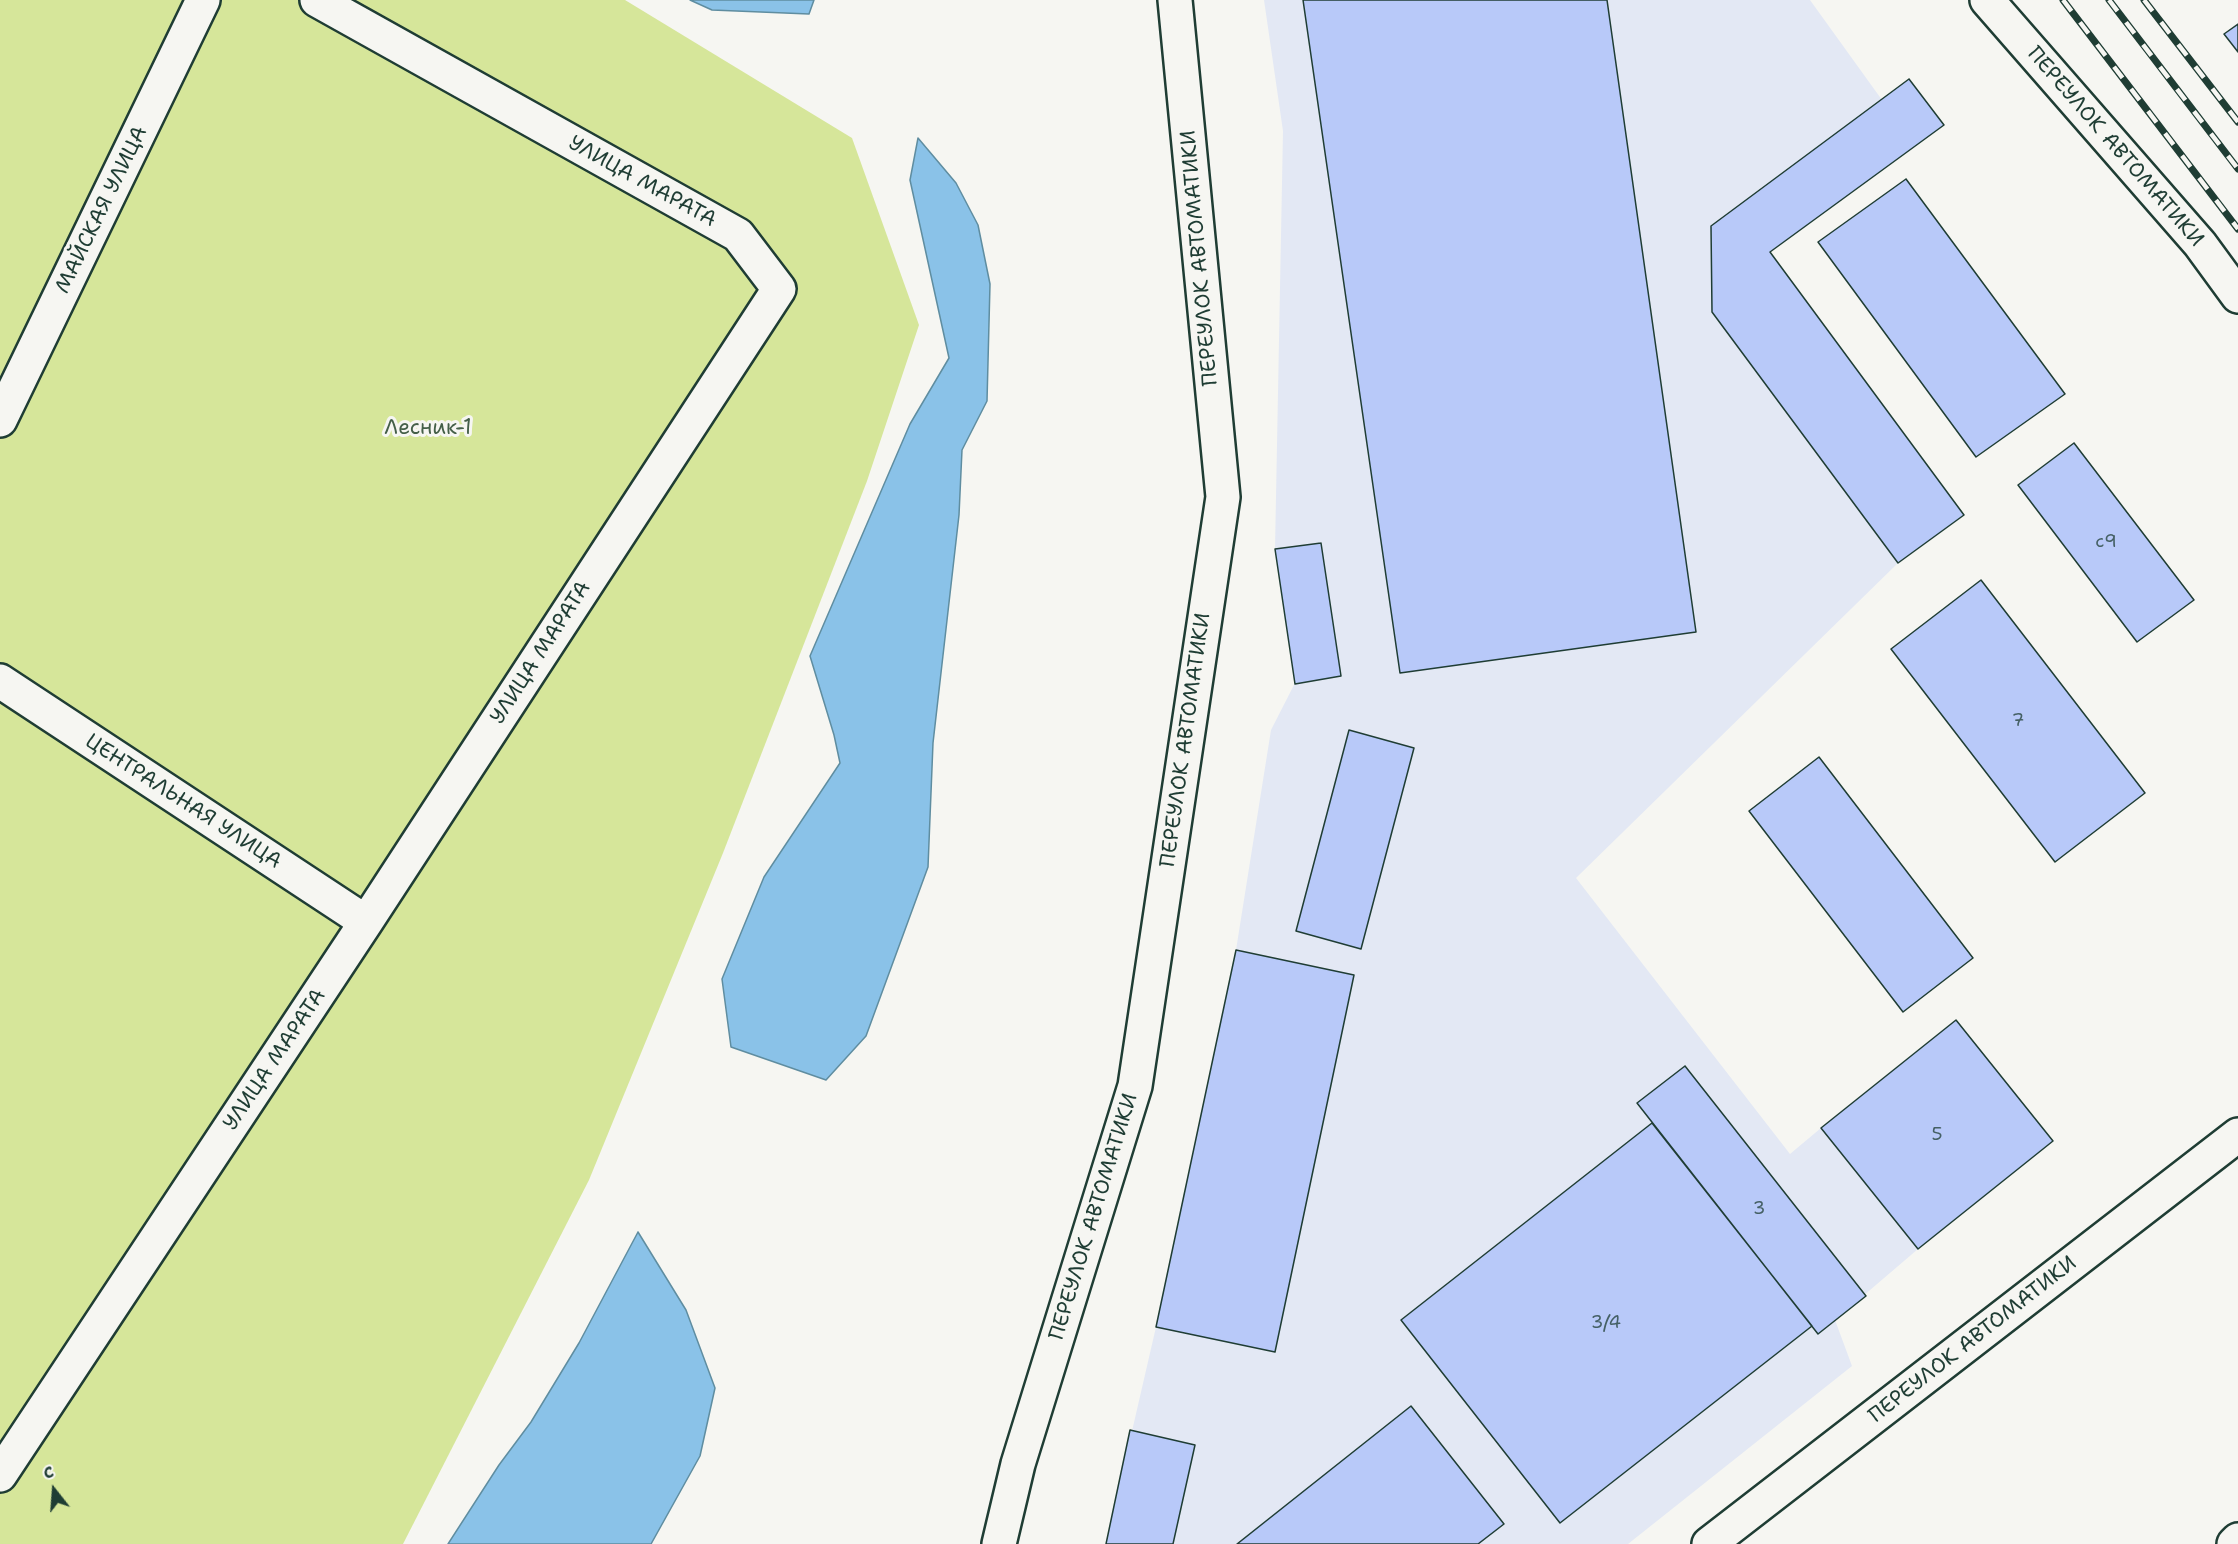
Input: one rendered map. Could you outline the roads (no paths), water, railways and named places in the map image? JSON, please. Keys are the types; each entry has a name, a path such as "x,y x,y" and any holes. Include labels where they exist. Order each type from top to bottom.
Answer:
{"street":[{"name":"МАЙСКАЯ УЛИЦА","path":"0,420 203,0"},
{"name":"УЛИЦА МАРАТА","path":"0,1475 366,922 779,289 738,235 317,0"},
{"name":"ПЕРЕУЛОК АВТОМАТИКИ","path":"999,1544 1018,1464 1135,1086 1223,496 1175,0"},
{"name":"ПЕРЕУЛОК АВТОМАТИКИ","path":"1987,0 2200,244 2238,296"},
{"name":"ЦЕНТРАЛЬНАЯ УЛИЦА","path":"0,681 366,922"},
{"name":"ПЕРЕУЛОК АВТОМАТИКИ","path":"1709,1544 2238,1136"},
{"path":"2234,1544 2238,1540"}],"water":[{"path":"690,0 814,0 809,14 712,10"},
{"path":"918,138 956,183 978,225 990,284 987,401 962,450 959,515 933,743 928,867 866,1036 826,1080 731,1047 722,979 764,877 840,763 810,656 910,424 949,358 910,180"},
{"path":"638,1232 686,1310 715,1388 700,1456 651,1544 448,1544 499,1465 531,1422 579,1343"}],"railway":[{"path":"2063,0 2238,229"},
{"path":"2109,0 2238,169"},
{"path":"2144,0 2238,122"}],"park label":[{"name":"Лесник-1","path":"428,429"}]}
